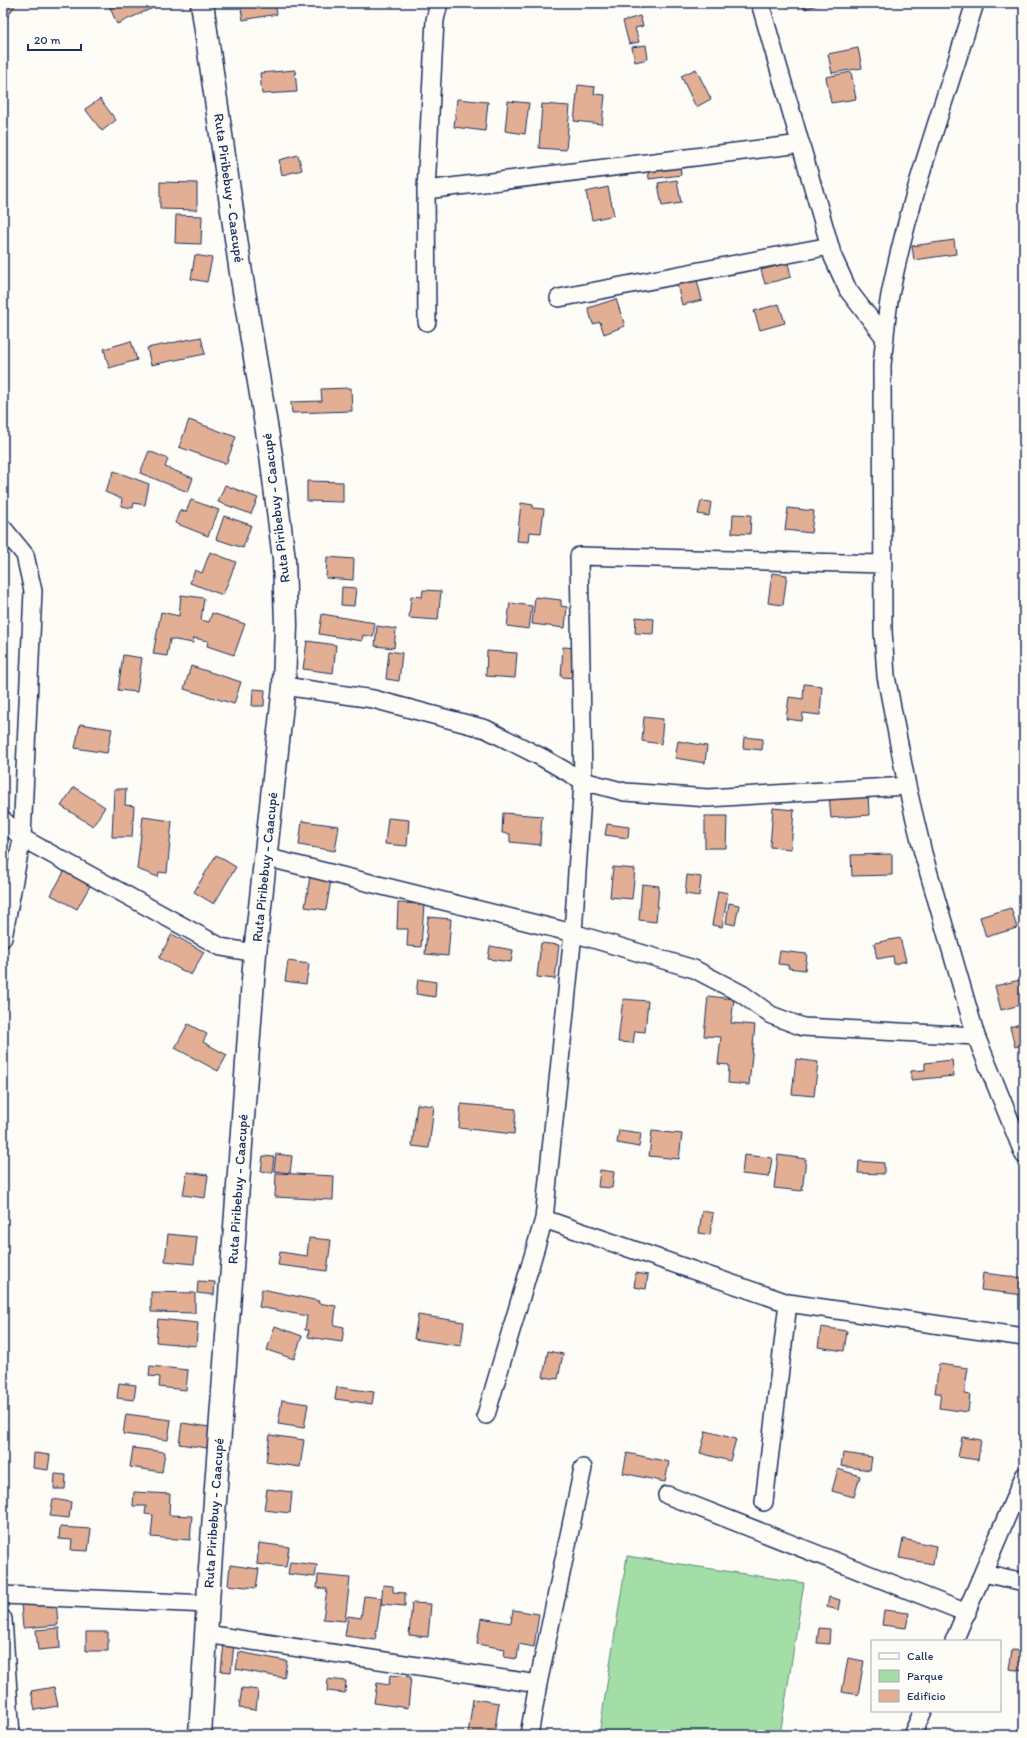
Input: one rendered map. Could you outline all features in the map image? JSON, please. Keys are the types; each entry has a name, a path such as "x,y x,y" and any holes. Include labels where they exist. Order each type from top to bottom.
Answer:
{"street":[{"name":"Ruta Piribebuy - Caacupé","path":"200,1735 208,1604 255,953 284,686 286,625 284,560 280,521 271,455 240,266 202,3"},
{"path":"427,322 426,190 435,20 439,3"},
{"path":"760,3 833,257 848,290 885,338"},
{"path":"975,3 909,216 891,290 882,365 883,631 886,676 907,786 923,853 976,1036 1024,1156"},
{"path":"426,190 801,144"},
{"path":"559,298 830,246"},
{"path":"3,528 25,555 33,591 22,838 3,938"},
{"path":"486,1415 544,1219 573,933 582,781 579,556 883,564"},
{"path":"284,686 372,699 486,729 543,758 582,781 625,792 708,798 907,786"},
{"path":"3,820 22,838 221,948 255,953"},
{"path":"265,857 573,933 694,969 742,994 771,1015 803,1027 976,1036"},
{"path":"544,1219 788,1303 1024,1337"},
{"path":"764,1502 788,1303"},
{"path":"529,1735 538,1684 583,1468"},
{"path":"954,1640 1024,1476"},
{"path":"667,1495 967,1613"},
{"path":"983,1573 1024,1582"},
{"path":"3,1595 208,1604"},
{"path":"3,1619 11,1735"},
{"path":"206,1634 538,1684"},
{"path":"912,1735 923,1712"}],"green space":[{"path":"627,1556 804,1583 780,1735 599,1735"}],"building":[{"path":"3,3 16,4 3,23"},
{"path":"108,3 164,3 117,24"},
{"path":"240,3 275,3 277,14 243,20"},
{"path":"802,3 820,3 820,4 804,9"},
{"path":"640,16 643,26 635,28 639,42 629,44 623,21"},
{"path":"646,45 648,59 635,62 632,47"},
{"path":"858,48 862,68 832,73 828,54"},
{"path":"696,69 711,99 696,107 681,76"},
{"path":"295,70 297,92 262,94 260,73"},
{"path":"851,72 856,99 831,103 826,77"},
{"path":"578,85 595,87 594,94 605,95 602,124 574,121"},
{"path":"100,99 116,120 102,131 85,109"},
{"path":"457,99 488,102 485,131 454,127"},
{"path":"508,101 529,103 525,134 505,131"},
{"path":"542,104 570,106 566,150 539,148"},
{"path":"298,155 302,170 282,175 279,160"},
{"path":"680,164 681,175 649,179 648,168"},
{"path":"677,180 681,203 662,206 658,183"},
{"path":"160,182 197,183 197,210 160,209"},
{"path":"608,187 614,215 592,220 586,192"},
{"path":"176,215 202,216 201,244 175,243"},
{"path":"954,240 956,254 914,260 912,246"},
{"path":"195,255 212,258 207,282 191,279"},
{"path":"788,263 791,277 765,284 761,270"},
{"path":"697,280 702,300 682,305 677,284"},
{"path":"616,299 625,326 604,334 600,322 593,324 588,308"},
{"path":"779,304 785,323 760,330 754,311"},
{"path":"201,337 205,354 151,365 147,348"},
{"path":"131,341 137,360 109,368 104,349"},
{"path":"351,388 352,411 292,413 291,402 322,401 321,389"},
{"path":"189,420 236,437 226,464 179,447"},
{"path":"149,451 168,459 165,467 193,478 188,492 140,473"},
{"path":"114,471 149,484 145,505 134,503 133,508 121,506 122,499 105,492"},
{"path":"307,481 343,482 343,502 307,501"},
{"path":"225,485 258,498 251,514 218,502"},
{"path":"191,500 219,510 208,536 175,523 180,510 186,512"},
{"path":"701,501 711,502 709,516 698,514"},
{"path":"521,503 533,505 533,508 544,509 541,533 530,532 529,542 517,541"},
{"path":"788,508 814,511 811,533 785,530"},
{"path":"733,514 751,515 750,534 732,533"},
{"path":"224,516 251,525 243,548 216,539"},
{"path":"210,552 236,562 223,595 190,583 195,570 202,573"},
{"path":"327,557 354,559 353,580 326,578"},
{"path":"772,573 787,575 783,605 768,603"},
{"path":"342,587 356,588 354,606 341,605"},
{"path":"423,590 441,591 438,620 409,618 411,596 422,597"},
{"path":"181,595 204,598 201,620 209,622 212,613 245,624 234,655 207,646 208,641 194,638 193,643 170,639 167,656 153,654 161,612 179,616"},
{"path":"535,597 561,600 561,606 567,607 565,628 532,624"},
{"path":"510,603 532,606 529,629 507,626"},
{"path":"322,614 375,623 373,637 363,635 362,641 319,634"},
{"path":"636,617 654,619 653,634 635,633"},
{"path":"377,626 396,629 394,648 375,646"},
{"path":"307,641 336,645 333,673 303,669"},
{"path":"563,647 577,648 575,678 561,677"},
{"path":"389,651 402,653 399,681 386,679"},
{"path":"487,651 517,653 515,678 486,676"},
{"path":"123,655 142,658 137,692 118,690"},
{"path":"191,666 241,682 234,704 184,689"},
{"path":"804,684 822,686 820,715 803,713 802,721 786,719 789,697 803,699"},
{"path":"253,689 265,690 264,706 252,706"},
{"path":"644,717 663,719 661,744 642,741"},
{"path":"80,724 112,729 107,753 75,748"},
{"path":"744,737 763,739 762,750 743,748"},
{"path":"678,741 707,746 705,763 675,758"},
{"path":"74,787 105,807 93,826 61,806"},
{"path":"114,789 126,789 125,805 134,806 132,837 112,837"},
{"path":"868,791 869,815 831,818 829,795"},
{"path":"773,808 794,810 791,849 770,847"},
{"path":"503,813 542,816 540,845 510,842 510,834 502,833"},
{"path":"705,816 727,816 726,848 705,848"},
{"path":"143,817 172,821 167,873 159,872 158,877 137,869"},
{"path":"388,818 409,820 407,846 385,844"},
{"path":"302,821 339,826 335,851 299,845"},
{"path":"607,824 629,827 628,838 605,835"},
{"path":"892,854 892,875 852,876 851,855"},
{"path":"216,855 236,867 214,904 194,892"},
{"path":"613,867 635,869 632,899 610,897"},
{"path":"65,870 91,884 77,909 51,895"},
{"path":"311,870 332,874 326,910 305,907"},
{"path":"687,875 701,877 699,896 685,894"},
{"path":"642,884 659,886 656,922 639,920"},
{"path":"718,891 728,893 722,927 712,925"},
{"path":"398,903 424,904 421,947 407,946 408,929 397,929"},
{"path":"729,903 739,905 735,925 726,923"},
{"path":"1011,908 1017,928 986,937 980,917"},
{"path":"428,917 451,919 448,956 425,954"},
{"path":"172,934 204,952 191,975 159,958"},
{"path":"900,938 906,961 894,964 893,956 877,959 874,943"},
{"path":"541,943 559,945 555,979 537,977"},
{"path":"490,946 513,950 511,962 488,959"},
{"path":"780,951 807,954 805,970 788,968 789,965 778,964"},
{"path":"288,961 309,964 306,984 285,981"},
{"path":"418,979 436,982 435,997 416,994"},
{"path":"1024,979 1024,1004 1001,1010 995,986"},
{"path":"708,996 734,999 731,1023 755,1025 749,1085 728,1083 729,1065 718,1064 721,1037 704,1036"},
{"path":"623,999 648,1001 645,1032 635,1031 633,1043 618,1042"},
{"path":"1024,1023 1024,1044 1015,1047 1010,1027"},
{"path":"188,1024 207,1034 203,1042 227,1055 218,1071 175,1048"},
{"path":"796,1059 818,1062 814,1096 792,1094"},
{"path":"952,1060 954,1076 911,1080 911,1071 925,1070 925,1063"},
{"path":"417,1104 434,1106 429,1148 412,1146"},
{"path":"461,1104 516,1109 514,1134 459,1128"},
{"path":"619,1130 641,1133 639,1147 617,1143"},
{"path":"652,1131 682,1134 679,1159 649,1156"},
{"path":"276,1154 292,1156 290,1173 274,1171"},
{"path":"744,1155 772,1158 769,1177 742,1174"},
{"path":"778,1155 806,1159 802,1191 774,1188"},
{"path":"263,1156 274,1157 272,1173 261,1171"},
{"path":"859,1161 884,1163 884,1174 858,1173"},
{"path":"600,1170 614,1172 612,1188 598,1187"},
{"path":"187,1172 208,1175 205,1198 183,1195"},
{"path":"276,1173 334,1176 333,1200 275,1197"},
{"path":"702,1211 713,1213 710,1235 699,1233"},
{"path":"168,1234 197,1237 194,1264 165,1261"},
{"path":"309,1238 331,1240 327,1271 278,1265 280,1252 307,1256"},
{"path":"636,1273 648,1275 646,1289 634,1287"},
{"path":"983,1273 1024,1278 1024,1295 981,1290"},
{"path":"198,1281 215,1282 214,1295 197,1293"},
{"path":"262,1289 336,1306 334,1325 344,1327 342,1342 308,1337 309,1330 305,1330 307,1316 259,1307"},
{"path":"151,1292 195,1293 195,1313 151,1312"},
{"path":"418,1315 464,1322 461,1346 414,1339"},
{"path":"158,1319 198,1323 196,1346 156,1342"},
{"path":"275,1326 302,1336 294,1359 267,1350"},
{"path":"821,1327 847,1331 844,1351 818,1347"},
{"path":"548,1351 563,1354 558,1379 543,1377"},
{"path":"939,1364 968,1368 964,1394 970,1395 968,1412 939,1408 941,1393 935,1393"},
{"path":"150,1366 188,1370 186,1390 159,1387 160,1377 149,1376"},
{"path":"119,1383 136,1385 134,1400 117,1398"},
{"path":"337,1387 374,1392 372,1404 335,1399"},
{"path":"282,1400 308,1404 304,1428 278,1424"},
{"path":"126,1414 171,1420 168,1440 123,1434"},
{"path":"182,1423 210,1427 207,1448 179,1444"},
{"path":"706,1431 736,1439 730,1461 700,1453"},
{"path":"270,1435 304,1440 300,1467 266,1462"},
{"path":"962,1437 981,1440 978,1460 958,1457"},
{"path":"133,1448 165,1452 162,1472 130,1467"},
{"path":"34,1453 50,1455 48,1470 33,1468"},
{"path":"627,1453 669,1462 665,1482 623,1473"},
{"path":"843,1453 872,1457 870,1470 841,1466"},
{"path":"838,1469 860,1476 854,1497 832,1491"},
{"path":"55,1474 66,1475 65,1489 54,1489"},
{"path":"267,1489 292,1492 290,1513 264,1510"},
{"path":"134,1492 170,1494 169,1515 192,1516 190,1540 151,1537 153,1515 145,1514 146,1506 133,1506"},
{"path":"53,1499 71,1502 69,1518 50,1516"},
{"path":"60,1527 91,1529 88,1551 71,1550 72,1540 59,1539"},
{"path":"903,1539 936,1546 933,1564 899,1558"},
{"path":"259,1543 289,1547 286,1567 257,1564"},
{"path":"290,1562 317,1565 315,1577 288,1574"},
{"path":"230,1565 259,1569 256,1588 228,1585"},
{"path":"318,1575 350,1578 345,1621 323,1619 327,1589 317,1588"},
{"path":"383,1585 393,1586 393,1592 405,1593 405,1606 381,1604"},
{"path":"364,1596 382,1598 375,1640 345,1636 348,1616 361,1618"},
{"path":"829,1597 840,1600 838,1610 827,1607"},
{"path":"56,1600 58,1625 23,1628 21,1603"},
{"path":"412,1603 431,1604 428,1637 409,1635"},
{"path":"513,1610 539,1614 534,1647 519,1644 517,1659 504,1657 505,1649 477,1644 481,1618 511,1623"},
{"path":"884,1610 909,1613 906,1628 882,1625"},
{"path":"59,1628 60,1648 38,1650 36,1630"},
{"path":"819,1628 830,1629 829,1644 817,1643"},
{"path":"86,1632 108,1632 108,1651 86,1651"},
{"path":"224,1643 234,1644 231,1672 221,1671"},
{"path":"1012,1650 1024,1651 1024,1671 1009,1669"},
{"path":"239,1652 287,1661 284,1678 236,1669"},
{"path":"848,1658 864,1661 858,1695 842,1692"},
{"path":"390,1675 411,1677 408,1708 374,1703 377,1683 389,1685"},
{"path":"328,1679 346,1681 345,1693 327,1691"},
{"path":"54,1687 58,1706 35,1710 31,1691"},
{"path":"242,1688 258,1690 256,1710 239,1708"},
{"path":"473,1699 499,1703 494,1735 468,1734"}]}
